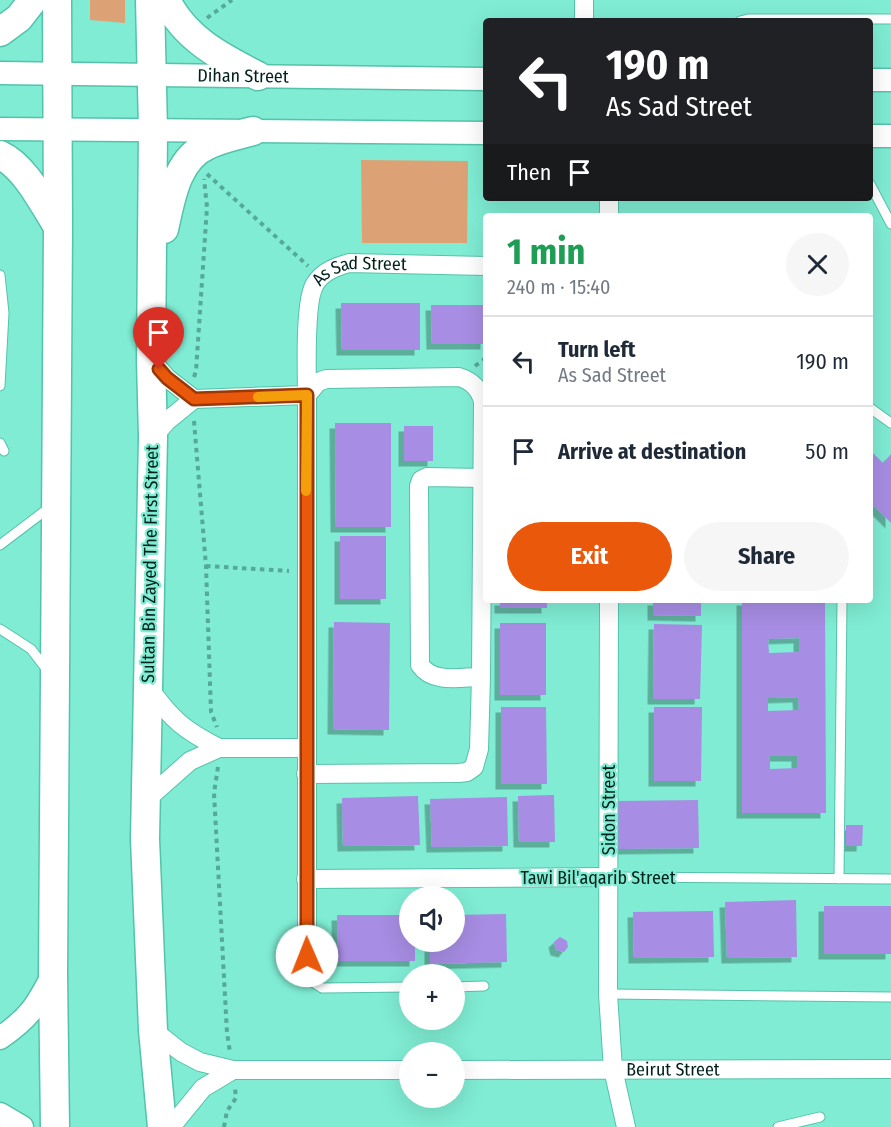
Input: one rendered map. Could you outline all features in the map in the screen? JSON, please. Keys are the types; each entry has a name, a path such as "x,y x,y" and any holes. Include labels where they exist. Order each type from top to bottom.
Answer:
{"main road":[{"path":"0,32 19,18 33,0"},
{"path":"55,1127 53,975 58,227 57,0"},
{"name":"Sultan Bin Zayed The First Street","path":"150,0 153,130 151,360 153,437 146,839 153,1030 162,1127"},
{"path":"166,0 172,14 190,36 218,55 258,76"},
{"path":"152,284 174,186 190,158 207,145 253,131"},
{"path":"0,155 6,157 30,182 58,227"}],"street":[{"path":"584,0 584,18"},
{"name":"Dihan Street","path":"0,73 483,79"},
{"path":"873,81 891,81"},
{"path":"0,129 483,133"},
{"path":"873,136 891,136"},
{"name":"As Sad Street","path":"307,975 308,309 314,285 330,269 350,263 483,266"},
{"path":"151,360 167,378 192,390 307,395 318,382 326,379 459,377 468,380 480,391 483,401 481,677 478,758 474,767 467,772 306,774"},
{"path":"153,437 192,390"},
{"path":"481,677 437,677 429,675 420,665 419,486 421,480 427,477 483,478"},
{"name":"Sidon Street","path":"609,603 608,994 613,1069 626,1127"},
{"path":"148,687 168,715 192,734 219,747"},
{"path":"147,800 190,760 219,747 306,748"},
{"name":"Tawi Bil'aqarib Street","path":"306,879 609,877"},
{"path":"0,1038 18,1026 37,1006 53,975"},
{"path":"153,1030 180,1052 234,1077"},
{"name":"Beirut Street","path":"465,1070 891,1069"},
{"path":"171,1127 203,1088 234,1077 399,1070"},
{"path":"0,1114 22,1127"}],"lane":[{"path":"873,19 891,19"},
{"path":"873,190 891,224"},
{"path":"0,275 4,313 0,386"},
{"path":"873,410 891,423"},
{"path":"0,545 56,502"},
{"path":"839,879 842,603"},
{"path":"0,629 31,649 55,680"},
{"name":"Tawi Bil'aqarib Street","path":"609,877 891,879"},
{"path":"307,975 311,981 322,988 399,987"},
{"path":"465,987 484,986"},
{"path":"608,994 891,997"},
{"path":"778,1127 820,1117"}],"path":[{"path":"221,0 221,8"},
{"path":"202,22 232,0"},
{"path":"192,390 196,371 207,207 204,172 321,278"},
{"path":"206,566 306,573"},
{"path":"224,1127 227,1111 236,1098 234,1077"}],"shaded area":[{"path":"90,0 125,0 125,23 90,20"},
{"path":"361,160 468,161 467,243 362,243"}],"building":[{"path":"341,303 420,303 420,350 342,350"},
{"path":"431,305 483,305 483,344 432,344"},
{"path":"335,423 391,423 391,527 336,527"},
{"path":"404,426 433,426 433,461 404,461"},
{"path":"873,453 883,463 891,454 891,523 873,505"},
{"path":"340,536 386,536 386,599 340,599"},
{"path":"500,603 547,603 547,608 500,608"},
{"path":"653,603 701,603 701,616 653,615"},
{"path":"742,603 825,603 826,813 742,813","holes":["799,638 799,652 769,653 768,639","798,697 799,710 768,711 768,698","770,756 797,756 797,768 770,769"]},
{"path":"334,622 390,623 389,730 333,729"},
{"path":"500,623 546,623 546,695 500,695"},
{"path":"654,624 702,625 700,699 653,699"},
{"path":"501,707 546,707 547,784 501,784"},
{"path":"654,707 702,707 701,781 654,781"},
{"path":"554,795 555,842 519,842 518,796"},
{"path":"418,796 420,845 343,846 342,798"},
{"path":"507,797 508,846 432,847 430,799"},
{"path":"698,800 699,848 618,849 617,801"},
{"path":"846,825 863,825 862,846 846,846"},
{"path":"796,900 797,957 727,958 725,902"},
{"path":"824,906 891,906 891,954 824,954"},
{"path":"713,911 714,957 634,958 633,912"},
{"path":"506,914 507,962 430,964 430,952 465,952 465,915"},
{"path":"337,915 399,915 399,952 415,952 415,961 338,961"},
{"path":"560,937 567,941 568,947 564,952 556,950 554,942"}],"slow traffic":[{"path":"258,397 307,395 306,491"}],"route":[{"path":"159,369 194,399 307,395 307,956"}]}
